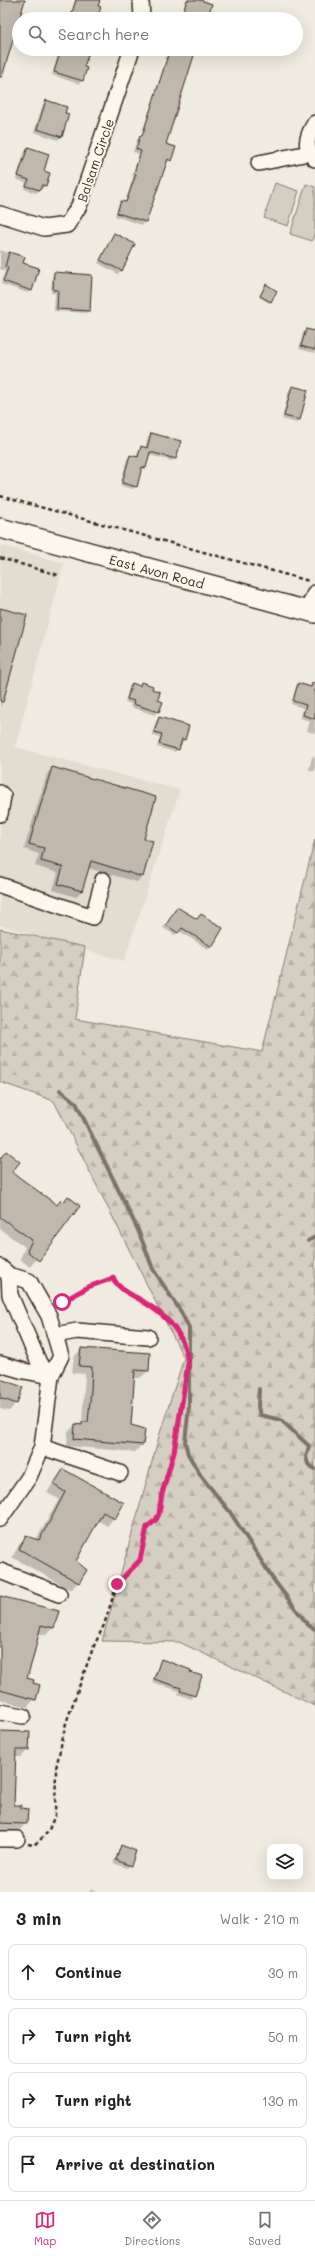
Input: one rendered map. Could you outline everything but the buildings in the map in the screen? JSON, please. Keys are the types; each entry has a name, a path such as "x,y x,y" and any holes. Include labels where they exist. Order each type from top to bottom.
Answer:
{"main road":[{"name":"East Avon Road","path":"0,528 311,612"}],"street":[{"path":"141,0 142,12"},
{"name":"Balsam Circle","path":"0,214 44,228 67,225 79,206 130,56"},
{"path":"259,163 312,156 306,143 315,123"},
{"path":"311,612 315,593"},
{"path":"0,793 4,796 0,814"},
{"path":"0,885 93,917 103,880"},
{"path":"2,1511 29,1477 42,1447 51,1376 61,1356 50,1316 29,1281 4,1271"},
{"path":"4,1271 10,1295 39,1363 51,1376"},
{"path":"55,1335 77,1331 148,1337"},
{"path":"0,1364 24,1371 51,1376"},
{"path":"42,1447 120,1472"},
{"path":"0,1571 59,1594"},
{"path":"0,1712 23,1716"},
{"path":"0,1839 22,1842"}],"path":[{"path":"0,496 315,583"},
{"path":"0,558 58,575"},
{"path":"22,1842 34,1845 42,1840 54,1819 57,1806 56,1768 66,1723 89,1656 104,1625 117,1584 140,1560 147,1527 156,1520 159,1514 162,1494 174,1452 188,1364 187,1349 173,1325 160,1314 122,1289 113,1278 88,1287 62,1302"}],"shaded area":[{"path":"0,545 64,563 15,747 180,790 124,961 0,925"}],"green space":[{"path":"275,183 299,191 288,226 264,218"},
{"path":"306,184 315,187 315,231 312,241 290,234"},
{"path":"315,839 315,1706 179,1642 102,1641 160,1433 184,1358 54,1101 0,1082 0,929 85,947 75,1019 262,1052"}],"waterway":[{"path":"60,1090 76,1103 138,1230 153,1269 181,1312 189,1328 189,1406 185,1442 188,1454 201,1476 230,1512 273,1579 308,1625 315,1629"},
{"path":"308,1241 315,1237"},
{"path":"259,1389 258,1407 260,1415 281,1420 309,1446 306,1457 308,1464 315,1469"}],"route":[{"path":"62,1302 88,1287 113,1278 116,1284 122,1289 160,1314 173,1325 187,1349 188,1364 174,1452 162,1494 159,1514 156,1520 150,1523 144,1534 140,1560 134,1569 117,1584"}]}
